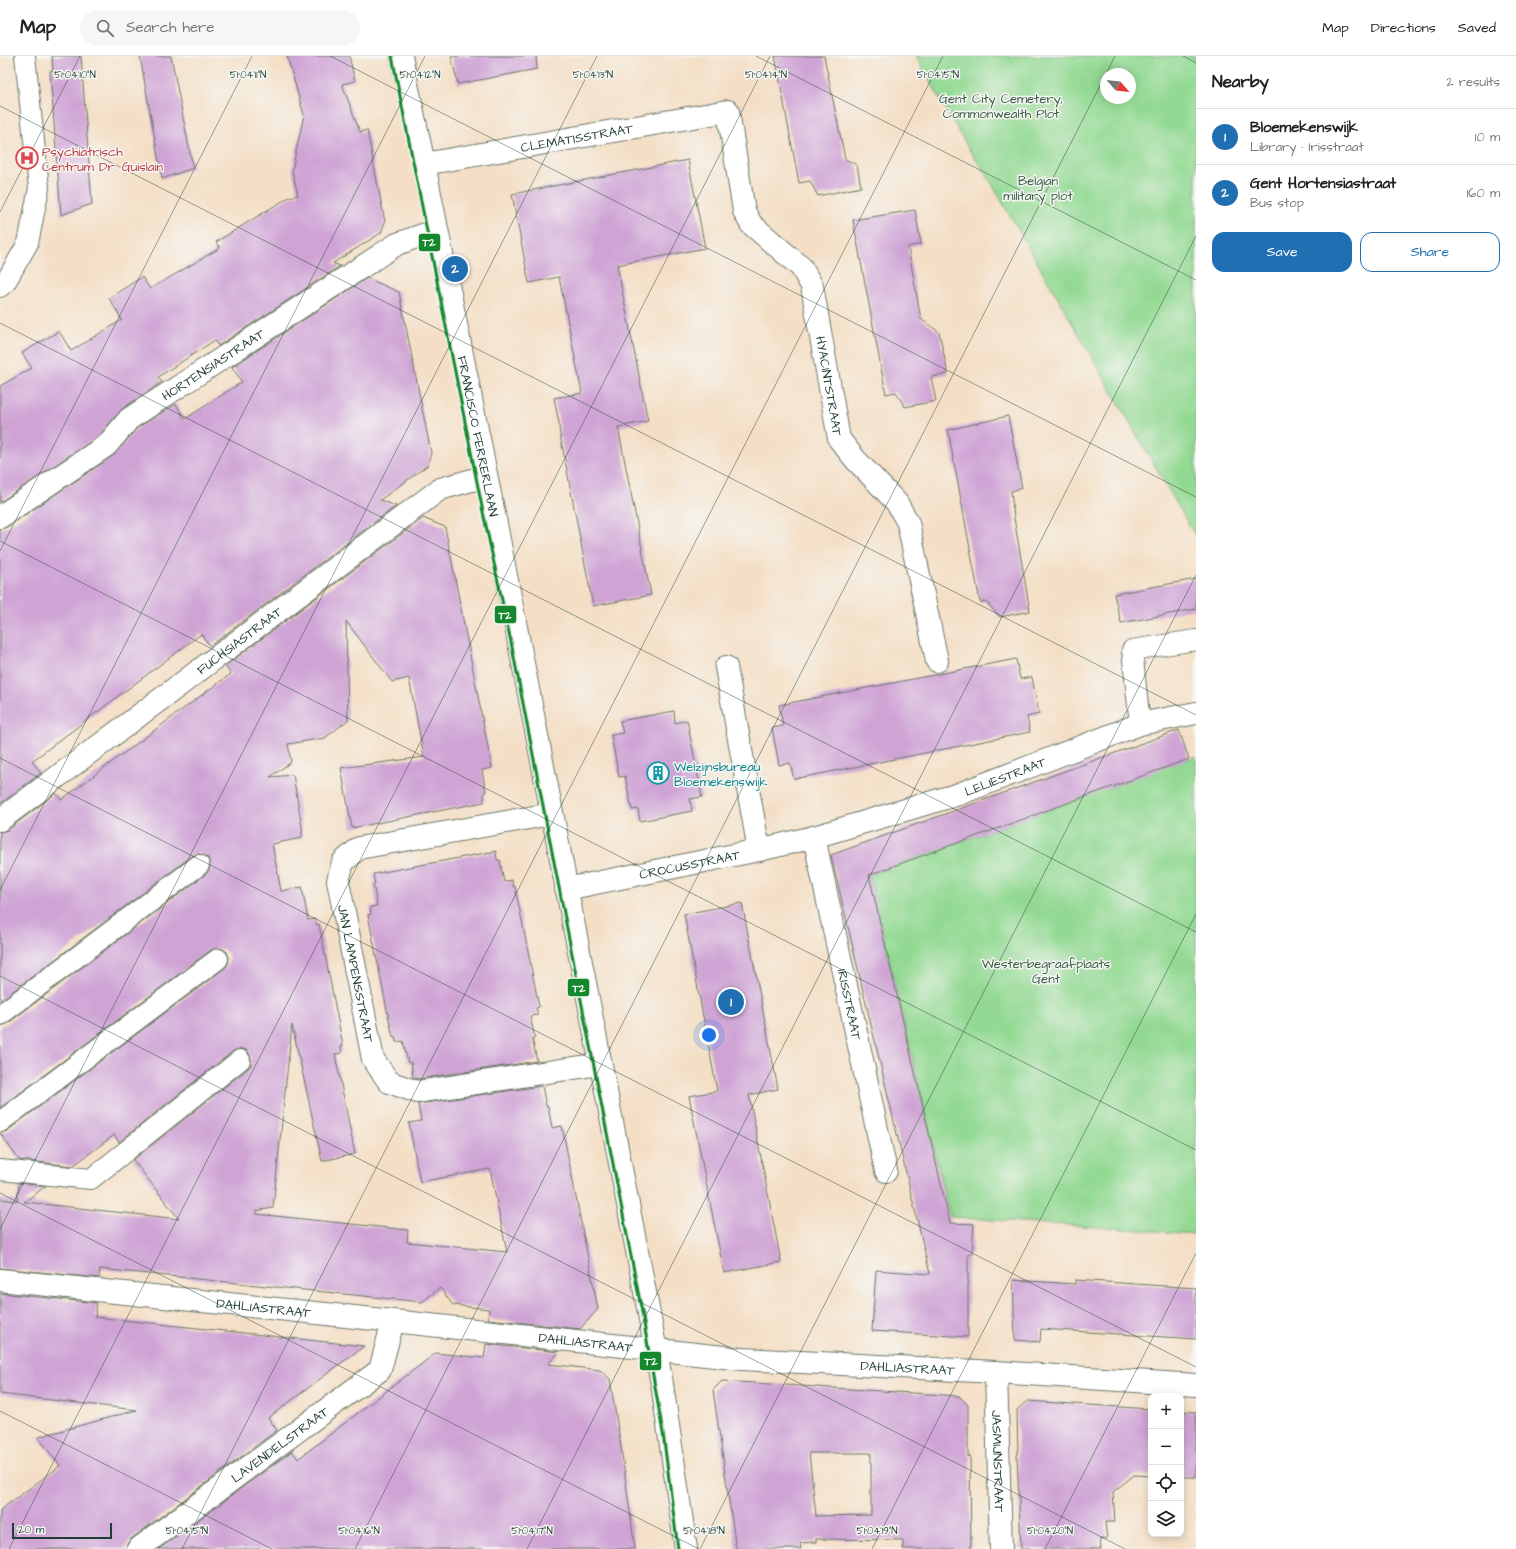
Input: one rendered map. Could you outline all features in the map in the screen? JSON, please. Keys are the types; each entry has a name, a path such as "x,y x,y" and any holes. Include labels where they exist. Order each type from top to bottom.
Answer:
{"street":[{"name":"FRANCISCO FERRERLAAN","path":"401,56 486,476 656,1350 671,1438 686,1549"},
{"name":"CLEMATISSTRAAT","path":"424,164 728,111"},
{"name":"HYACINTSTRAAT","path":"728,111 744,211 751,224 801,267 812,286 839,439 855,459 897,503 908,523 937,662"},
{"name":"HORTENSIASTRAAT","path":"0,517 107,445 129,419 397,244 428,233 437,232"},
{"name":"FUCHSIASTRAAT","path":"0,820 440,489 486,476"},
{"path":"726,667 759,850"},
{"name":"LELIESTRAAT","path":"814,837 959,794 1140,724 1196,713"},
{"name":"JAN LAMPENSSTRAAT","path":"551,814 359,848 343,862 338,881 373,1059 389,1082 417,1092 600,1064"},
{"name":"CROCUSSTRAAT","path":"566,889 759,850 814,837"},
{"name":"IRISSTRAAT","path":"814,837 886,1171"},
{"name":"DAHLIASTRAAT","path":"0,1280 742,1359 996,1372 1196,1385"},
{"name":"LAVENDELSTRAAT","path":"138,1549 380,1370 392,1321"},
{"name":"JASMIJNSTRAAT","path":"996,1372 1001,1549"}],"lane":[{"path":"0,287 5,283 28,243 39,188 25,56"},
{"path":"1140,724 1132,650 1196,640"},
{"path":"0,1015 199,865"},
{"path":"0,1122 218,959"},
{"path":"0,1170 91,1179 240,1060"}],"green space":[{"path":"916,56 1196,56 1196,537 982,167 971,153"},
{"name":"Westerbegraafplaats Gent","path":"1196,756 1196,1234 950,1217 869,875"}],"building":[{"path":"52,56 81,56 92,204 61,215 50,71 53,70"},
{"path":"140,56 171,56 193,168 162,179"},
{"path":"287,56 349,56 355,81 342,84 360,132 367,130 385,222 381,233 333,263 340,266 218,346 215,340 158,377 162,382 122,409 99,436 0,502 0,386 32,368 22,353 59,331 71,351 122,320 109,298 142,277 150,289 220,248 216,242 289,197 298,195 292,170 304,115"},
{"path":"451,56 536,56 537,69 458,84"},
{"path":"775,56 824,56 845,159 857,165 861,187 818,196 810,181 799,183"},
{"path":"688,160 705,248 617,265 648,421 618,427 651,595 593,606 554,398 582,393 559,277 529,283 512,194"},
{"path":"915,210 921,244 908,247 921,319 939,332 948,374 931,377 936,401 905,407 896,392 886,394 853,220"},
{"path":"367,278 399,292 431,453 428,465 380,500 396,506 210,646 201,634 32,761 41,773 0,804 0,529 7,527 114,455 137,428 176,404 185,419 242,382 232,367"},
{"path":"1008,416 1022,488 1011,491 1014,518 1030,611 1000,617 986,602 980,602 948,430"},
{"path":"423,518 445,527 492,768 482,770 486,792 484,792 484,802 352,828 341,768 424,757 409,678 392,682 346,621 348,720 325,738 288,744 291,762 270,777 293,775 302,827 302,838 272,844 281,891 302,887 308,920 315,919 317,925 319,924 343,1046 341,1046 342,1053 335,1054 355,1154 322,1161 292,1025 273,1208 256,1211 256,1214 408,1230 407,1242 507,1252 490,1169 420,1182 409,1123 421,1121 418,1104 542,1086 546,1106 548,1106 552,1128 562,1126 598,1309 580,1329 488,1319 489,1309 453,1305 440,1288 422,1302 100,1269 99,1278 0,1268 0,1199 17,1201 19,1183 46,1186 24,1202 179,1219 133,1160 247,1069 251,1065 251,1059 249,1053 245,1049 233,1051 119,1142 114,1135 73,1166 19,1160 0,1133 7,1131 225,968 228,964 229,958 227,952 223,949 217,948 211,950 0,1108 0,1026 7,1024 206,874 209,870 210,864 208,858 204,855 198,854 192,856 0,1001 0,832 8,830 56,793 61,800 231,674 225,666"},
{"path":"1196,579 1196,609 1121,623 1114,594"},
{"path":"1016,659 1020,679 1032,677 1039,714 1027,717 1030,732 794,779 790,763 779,765 772,728 783,726 779,705"},
{"name":"Welzijnsbureau Bloemekenswijk","path":"674,711 675,723 687,720 702,797 690,799 692,811 640,821 638,809 632,810 625,776 619,777 611,735 623,733 620,721"},
{"path":"1179,730 1189,759 869,875 950,1223 974,1224 972,1254 968,1254 968,1337 872,1331 876,1270 930,1274 831,855"},
{"path":"496,851 497,860 500,860 504,882 512,880 513,887 515,886 539,1007 536,1008 538,1015 530,1016 535,1038 532,1038 537,1061 418,1079 413,1077 411,1062 408,1063 403,1041 396,1042 395,1036 393,1037 389,1020 368,915 371,914 370,907 377,906 373,884 375,884 373,874"},
{"path":"742,903 778,1089 749,1095 781,1262 724,1273 689,1096 717,1091 684,914"},
{"path":"1013,1280 1075,1284 1075,1280 1196,1288 1196,1339 1041,1329 1040,1342 1015,1340"},
{"path":"0,1293 97,1303 95,1317 364,1346 268,1418 277,1430 131,1539 127,1544 126,1549 0,1549 0,1510 60,1466 38,1437 137,1410 0,1394"},
{"path":"486,1344 559,1352 548,1364 600,1370 610,1379 635,1549 159,1549 292,1451 298,1459 436,1353 484,1358"},
{"path":"722,1381 959,1396 968,1405 971,1549 903,1549 903,1540 816,1539 816,1542 800,1543 801,1549 736,1549 713,1390","holes":["809,1453 871,1453 871,1515 816,1516"]},
{"path":"1027,1401 1148,1409 1148,1476 1134,1475 1113,1492 1115,1522 1105,1522 1107,1539 1100,1539 1101,1549 1021,1549 1017,1455 1017,1410"},
{"path":"1184,1411 1196,1412 1196,1477 1184,1477"}],"transit line":[{"name":"T2","path":"392,56 483,512 511,642 642,1312 663,1433 678,1549"}],"place":[{"name":"Psychiatrisch Centrum Dr. Guislain","path":"27,158"},
{"name":"Gent Hortensiastraat","path":"455,269"},
{"name":"Welzijnsbureau Bloemekenswijk","path":"658,773"},
{"name":"Bloemekenswijk","path":"731,1002"}],"park label":[{"name":"Gent City Cemetery, Commonwealth Plot","path":"1001,106"},
{"name":"Belgian military plot","path":"1038,188"}]}
